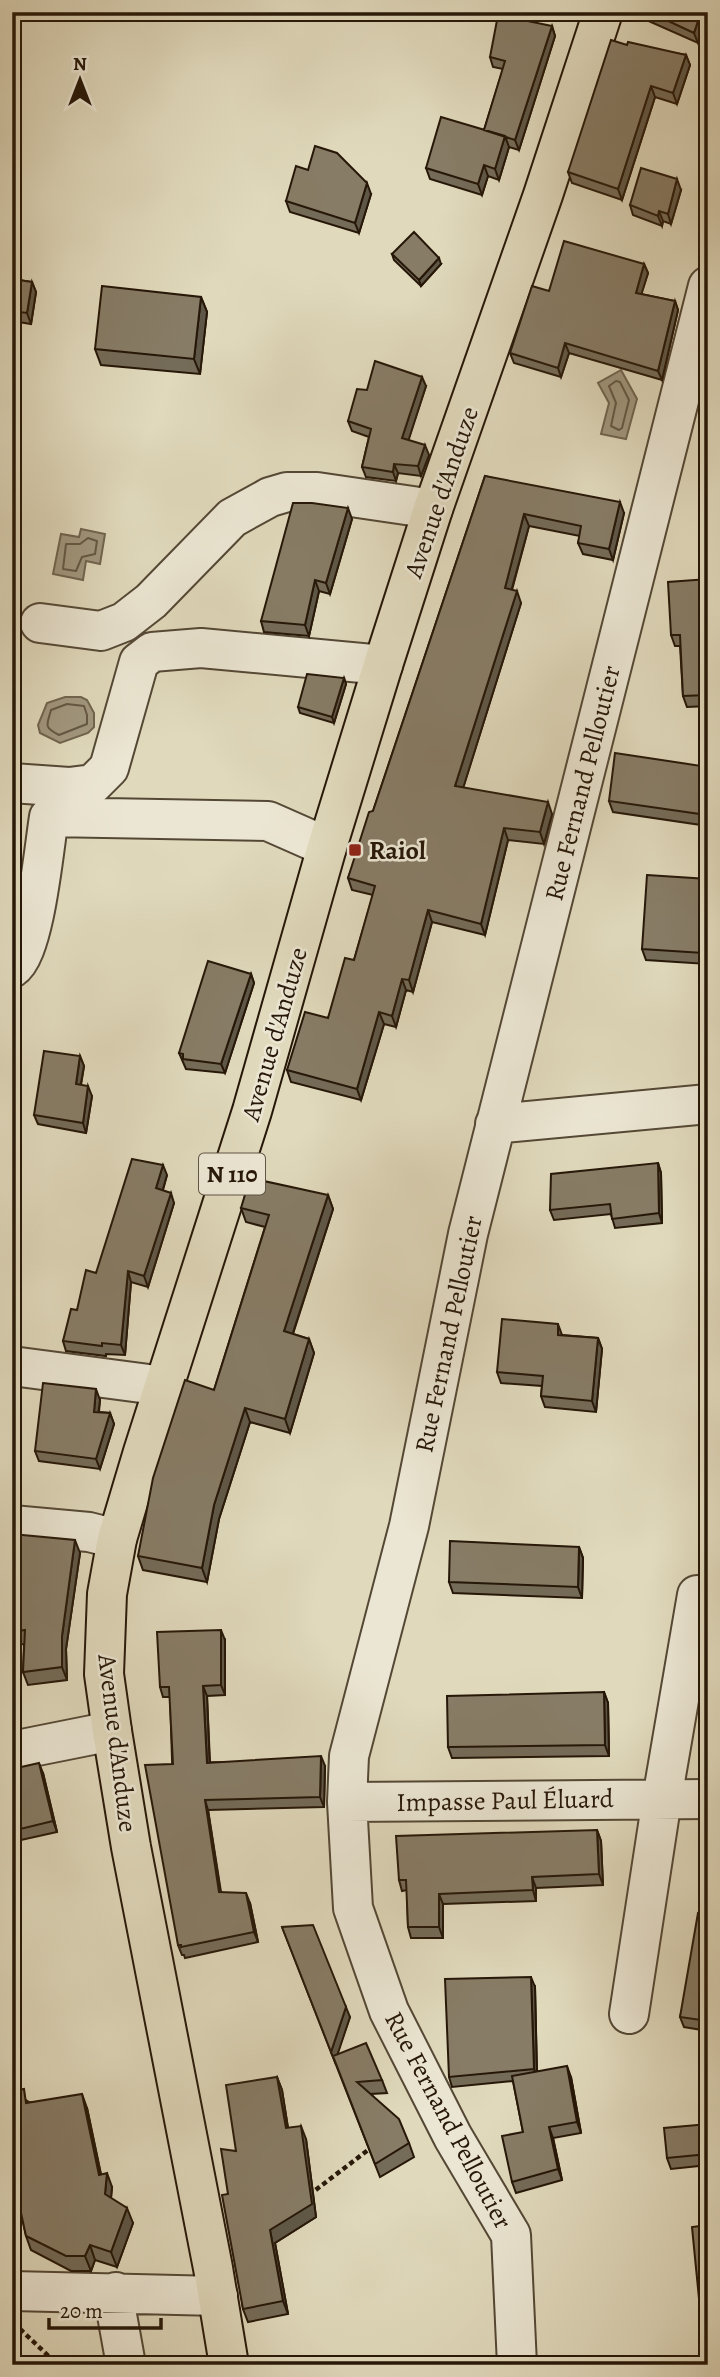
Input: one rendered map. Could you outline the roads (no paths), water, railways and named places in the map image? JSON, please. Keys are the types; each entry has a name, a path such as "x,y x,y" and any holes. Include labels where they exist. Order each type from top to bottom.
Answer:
{"main road":[{"name":"Avenue d'Anduze","path":"229,2365 218,2295 131,1846 112,1731 104,1674 107,1594 117,1539 252,1111 327,846 383,665 433,509 543,195 603,12"}],"street":[{"name":"Rue Fernand Pelloutier","path":"517,2365 511,2235 453,2137 389,2011 353,1908 347,1802 349,1756 409,1526 468,1234 708,286"},
{"path":"40,623 101,631 124,622 151,601 232,517 270,497 287,492 317,492 433,509"},
{"path":"12,783 69,788 93,784 109,768 139,662 152,652 201,648 383,665"},
{"path":"12,968 19,963 30,937 49,817 268,821 327,846"},
{"path":"495,1124 708,1104"},
{"path":"12,1366 164,1386"},
{"path":"12,1524 89,1532 117,1539"},
{"path":"629,2014 697,1595"},
{"path":"12,1751 112,1731"},
{"name":"Impasse Paul Éluard","path":"347,1802 708,1799"},
{"path":"12,2291 218,2295"},
{"path":"116,2292 117,2315 126,2365"}],"water":[{"path":"621,370 637,399 626,439 601,434 609,403 598,383"},
{"path":"81,529 105,534 100,564 86,561 83,580 53,574 61,534 79,537"},
{"path":"65,697 81,697 87,700 94,713 94,727 88,733 60,743 40,733 38,725 47,703"}],"place":[{"name":"Raiol","path":"355,850"}]}
